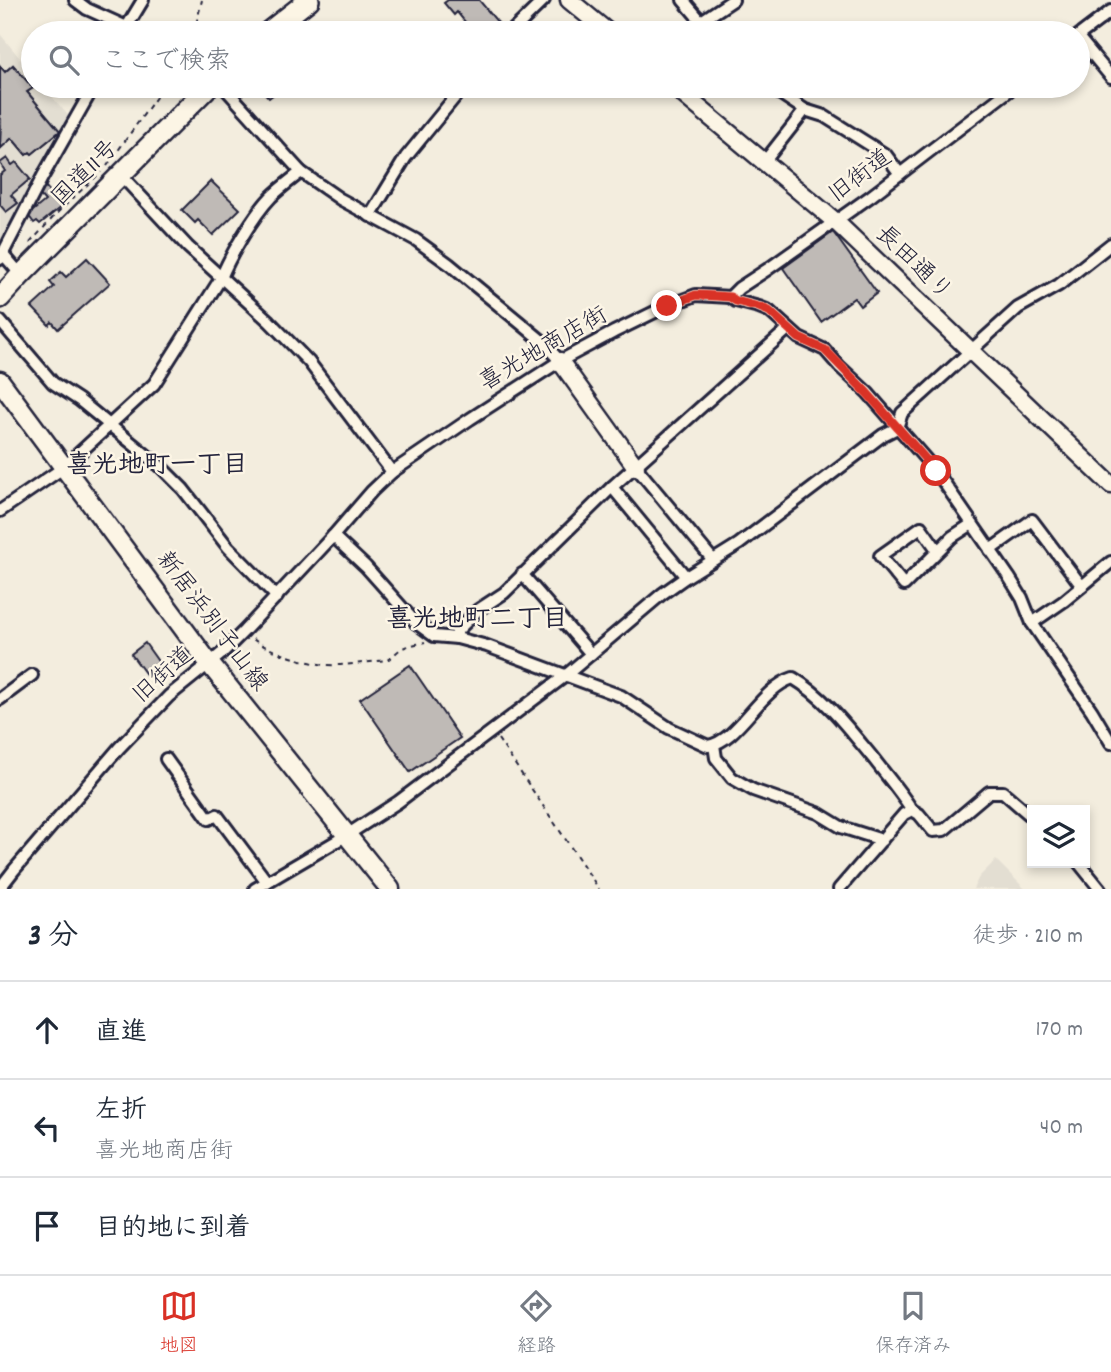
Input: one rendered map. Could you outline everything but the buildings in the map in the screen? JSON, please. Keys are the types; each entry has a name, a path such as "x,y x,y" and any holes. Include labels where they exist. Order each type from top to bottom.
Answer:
{"highway":[{"path":"282,21 309,0"},
{"name":"国道11号","path":"7,288 197,98"}],"main road":[{"name":"新居浜別子山線","path":"0,380 209,663 390,889"}],"street":[{"path":"75,0 108,21"},
{"path":"130,21 143,0"},
{"path":"522,21 544,0"},
{"path":"569,0 594,21"},
{"path":"684,0 699,21"},
{"path":"702,21 733,0"},
{"path":"1090,28 1111,12"},
{"path":"1090,52 1111,77"},
{"path":"7,288 1,256 87,98"},
{"path":"234,98 301,172 340,199 415,240 449,264 541,340 560,361 636,467 713,560"},
{"path":"370,216 406,157 454,98"},
{"name":"長田通り","path":"688,98 836,222 1111,485"},
{"path":"787,98 805,110 824,116 886,155 900,174"},
{"name":"旧街道","path":"730,297 739,288 836,222 999,98"},
{"path":"765,161 805,110"},
{"path":"0,511 63,468 154,384 221,278 252,223 270,198 301,172"},
{"path":"120,174 188,247 269,321 309,362 392,472"},
{"path":"256,889 398,802 565,676 686,577 739,544 883,435 897,428 902,414 1018,308 1059,285 1111,244"},
{"name":"喜光地商店街","path":"392,472 560,361 667,306 696,295 730,297 759,307 769,311 799,338 825,350 936,471 1022,598 1032,623 1111,743"},
{"path":"0,321 53,383 79,400 161,467 228,547 278,597"},
{"path":"457,639 457,631 478,610 504,593 612,487 788,329"},
{"name":"旧街道","path":"0,888 119,748 169,696 221,654 278,597 392,472"},
{"path":"612,487 686,577"},
{"path":"990,550 1032,520 1081,585"},
{"path":"939,551 921,527 880,556 904,585 939,551 953,537 972,524"},
{"path":"333,536 366,567 415,622 434,636 488,646 621,696 669,728 708,746 727,738 762,699 786,680 793,678 809,687 826,703 862,744 912,810 919,814 933,831 944,830 989,792 1003,792 1027,813"},
{"path":"1032,623 1064,601 1111,562"},
{"path":"522,574 591,654"},
{"path":"0,699 32,675"},
{"path":"715,745 716,758 732,778 753,790 818,813 841,827 882,840"},
{"path":"166,759 209,819 218,814 267,882"},
{"path":"839,889 904,814 912,810"},
{"path":"1083,868 1100,889"}],"path":[{"path":"197,21 202,0"},
{"path":"26,247 58,212 106,167 155,98"},
{"path":"244,631 263,647 326,664 387,660 398,650 431,640 434,636"},
{"path":"492,730 599,889"}],"shaded area":[{"path":"0,34 21,59 21,98 53,98 71,119 0,249"},
{"path":"996,860 1025,889 973,889 979,877"}],"district":[{"name":"喜光地町一丁目","path":"157,466"},
{"name":"喜光地町二丁目","path":"477,620"}],"route":[{"path":"667,306 696,295 730,297 769,311 799,338 825,350 936,471"}]}
